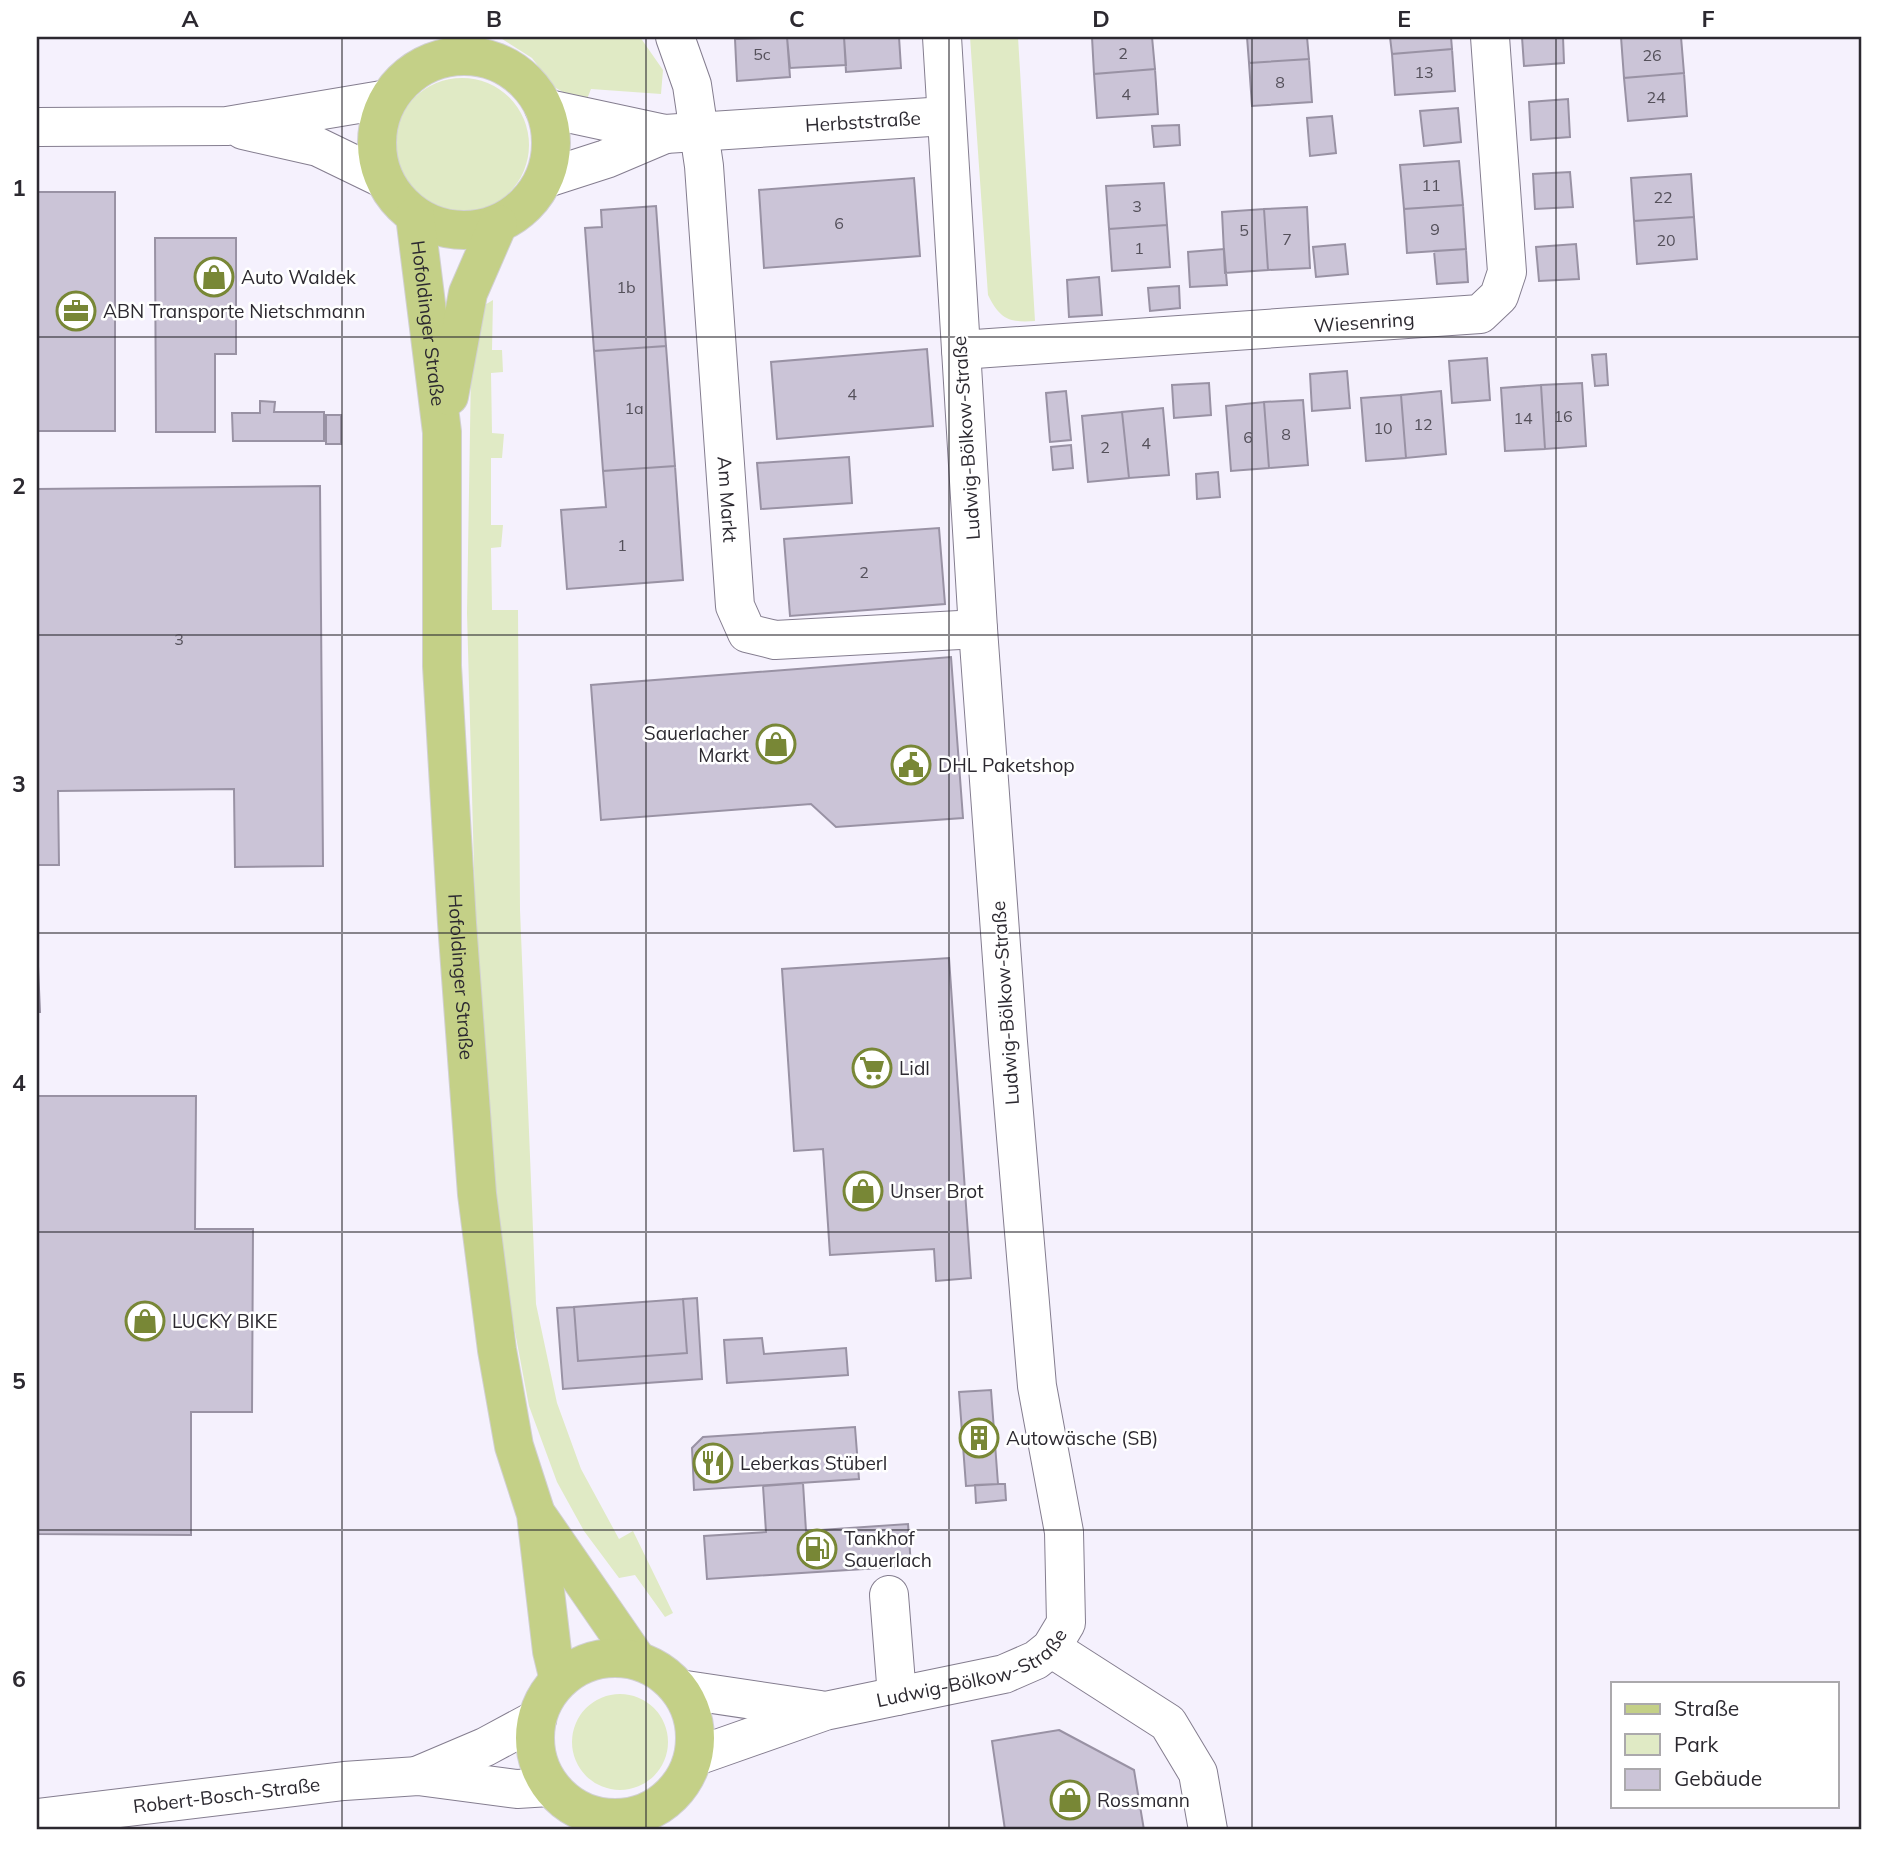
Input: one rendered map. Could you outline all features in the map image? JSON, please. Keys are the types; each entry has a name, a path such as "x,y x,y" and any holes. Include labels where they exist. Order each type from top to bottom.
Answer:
{"main road":[{"path":"397,88 426,63 481,47 517,73 534,90 544,108 551,134 550,156 544,179 532,198 516,213 498,224 470,230 441,228 415,216 397,200 384,179 376,152 378,125 397,88 417,37"},
{"name":"Hofoldinger Straße","path":"415,216 442,432 442,666 477,1194 497,1350 514,1446 536,1514 552,1651 559,1680"},
{"name":"Hofoldinger Straße","path":"442,432 468,293 498,224"},
{"name":"Hofoldinger Straße","path":"536,1514 638,1661"},
{"path":"663,1830 677,1791 694,1757 694,1722 679,1689 660,1671 638,1661 610,1657 582,1664 559,1680 545,1698 537,1718 535,1754 550,1787 585,1821 632,1818 656,1808 677,1791"}],"street":[{"path":"675,37 692,85 682,133"},
{"name":"Herbststraße","path":"544,108 682,133 946,116 942,37"},
{"name":"Wiesenring","path":"961,350 1480,314 1499,296 1507,272 1490,37"},
{"path":"37,127 227,127 397,88"},
{"name":"Ludwig-Bölkow-Straße","path":"694,1757 825,1711 1004,1674 1036,1660 1051,1648 1066,1623 1063,1532 1050,1447 1037,1386 1030,1319 978,629 946,116"},
{"path":"227,127 317,148 384,179"},
{"name":"Herbststraße","path":"544,179 682,133"},
{"name":"Am Markt","path":"682,133 705,166 735,606 747,633 775,640 978,629"},
{"path":"889,1595 897,1696"},
{"path":"1051,1648 1168,1723 1198,1773 1208,1830"},
{"name":"Ludwig-Bölkow-Straße","path":"679,1689 825,1711"},
{"name":"Robert-Bosch-Straße","path":"418,1776 485,1747 537,1718"},
{"name":"Robert-Bosch-Straße","path":"37,1818 344,1781 418,1776 517,1789 550,1787"}],"green space":[{"path":"499,37 640,37 663,70 661,94 591,89 585,104 554,87 532,58"},
{"path":"970,37 1018,37 1035,321 1006,318 988,295"},
{"path":"462,78 488,83 509,98 524,119 529,145 524,171 509,192 488,207 462,212 436,207 415,192 400,171 395,145 400,119 415,98 436,83"},
{"path":"493,300 492,350 502,350 503,372 491,373 492,433 504,434 502,458 491,458 491,525 503,525 501,547 491,548 492,610 518,610 520,910 536,1304 557,1403 581,1469 619,1539 633,1531 673,1613 665,1617 635,1575 619,1578 584,1531 557,1482 529,1406 508,1295 489,1134 477,976 467,613 472,308"},
{"path":"620,1694 638,1698 654,1708 664,1724 668,1742 664,1760 654,1776 638,1786 620,1790 602,1786 586,1776 576,1760 572,1742 576,1724 586,1708 602,1698"}],"building":[{"path":"787,37 790,77 737,81 735,39"},
{"path":"787,37 844,37 846,65 790,68"},
{"path":"844,37 899,37 901,68 846,72"},
{"path":"1092,37 1152,37 1155,69 1094,74"},
{"path":"1247,37 1307,37 1309,59 1249,63"},
{"path":"1390,37 1451,37 1452,49 1392,54"},
{"path":"1522,37 1563,37 1564,63 1524,66"},
{"path":"1621,37 1681,37 1684,73 1624,78"},
{"path":"1452,49 1455,91 1395,95 1392,54"},
{"path":"1309,59 1312,102 1252,106 1249,63"},
{"path":"1155,69 1158,114 1097,118 1094,74"},
{"path":"1684,73 1687,116 1628,121 1624,78"},
{"path":"1568,99 1570,137 1531,140 1529,102"},
{"path":"1458,108 1461,142 1424,146 1420,111"},
{"path":"1332,116 1336,153 1310,156 1307,118"},
{"path":"1179,125 1180,145 1154,147 1152,126"},
{"path":"1459,161 1463,205 1404,209 1400,165"},
{"path":"1570,172 1573,207 1535,209 1533,174"},
{"path":"1691,174 1694,217 1634,221 1631,178"},
{"path":"914,178 920,256 764,268 759,190"},
{"path":"1164,183 1167,225 1109,229 1106,186"},
{"name":"ABN Transporte Nietschmann","path":"37,192 115,192 115,431 37,431"},
{"path":"1463,205 1466,249 1407,253 1404,209"},
{"path":"656,206 666,346 594,351 585,228 602,227 601,210"},
{"path":"1307,207 1310,268 1268,270 1264,209"},
{"path":"1264,209 1268,270 1225,273 1222,212"},
{"path":"1694,217 1697,259 1637,264 1634,221"},
{"path":"1167,225 1170,267 1112,271 1109,229"},
{"path":"155,238 236,238 236,354 215,354 215,432 156,432"},
{"path":"1345,244 1348,274 1316,277 1313,247"},
{"path":"1576,244 1579,279 1539,281 1536,247"},
{"path":"1224,249 1227,285 1190,287 1188,252"},
{"path":"1466,249 1468,282 1437,284 1434,251"},
{"path":"1099,277 1102,315 1069,317 1067,280"},
{"path":"1179,286 1180,308 1150,311 1148,288"},
{"path":"666,346 675,466 603,471 594,351"},
{"path":"927,349 933,426 777,439 771,362"},
{"path":"1606,354 1608,385 1595,386 1592,355"},
{"path":"1487,358 1490,400 1452,403 1449,361"},
{"path":"1347,371 1350,408 1312,411 1310,374"},
{"path":"1209,383 1211,415 1174,418 1172,385"},
{"path":"1582,383 1586,446 1545,449 1541,385"},
{"path":"1541,385 1545,449 1505,451 1501,388"},
{"path":"1066,391 1071,440 1050,442 1046,393"},
{"path":"1441,391 1446,454 1406,458 1401,395"},
{"path":"1401,395 1406,458 1366,461 1361,398"},
{"path":"1303,400 1308,465 1269,468 1264,402"},
{"path":"260,401 275,402 274,412 324,412 324,441 233,441 232,413 260,413"},
{"path":"1264,402 1269,468 1231,471 1226,406"},
{"path":"1163,408 1169,475 1129,478 1122,412"},
{"path":"1122,412 1129,478 1088,482 1082,416"},
{"path":"326,415 341,415 341,444 326,444"},
{"path":"1071,445 1073,468 1053,470 1051,447"},
{"path":"849,457 852,503 761,509 757,463"},
{"path":"675,466 683,580 567,589 561,510 606,507 603,471"},
{"path":"1218,472 1220,497 1197,499 1196,474"},
{"path":"320,486 323,866 235,867 234,789 58,791 59,865 37,865 37,489"},
{"path":"939,528 945,604 790,616 784,539"},
{"name":"Sauerlacher Markt","path":"951,657 963,818 836,827 811,804 601,820 591,685"},
{"path":"37,943 40,1012 37,1012"},
{"name":"Lidl","path":"949,958 971,1278 936,1281 934,1249 830,1255 823,1149 794,1151 782,969"},
{"name":"LUCKY BIKE","path":"37,1096 196,1096 195,1229 253,1229 252,1412 191,1412 191,1535 37,1534"},
{"path":"697,1298 702,1379 563,1389 557,1308 574,1307 578,1361 687,1353 683,1299"},
{"path":"683,1299 687,1353 578,1361 574,1307"},
{"path":"762,1338 764,1354 846,1348 848,1375 727,1383 724,1340"},
{"name":"Autowäsche (SB)","path":"991,1390 998,1484 966,1486 959,1392"},
{"path":"855,1427 859,1479 694,1490 692,1448 703,1437"},
{"path":"803,1483 806,1531 908,1524 911,1566 707,1579 704,1536 766,1532 763,1486"},
{"path":"1005,1484 1006,1500 976,1503 975,1485"},
{"name":"Rossmann","path":"1059,1730 1134,1770 1144,1830 1005,1830 992,1741"}],"place":[{"name":"Auto Waldek","path":"214,277"},
{"name":"ABN Transporte Nietschmann","path":"76,311"},
{"name":"Sauerlacher Markt","path":"776,744"},
{"name":"DHL Paketshop","path":"911,765"},
{"name":"Lidl","path":"872,1068"},
{"name":"Unser Brot","path":"863,1191"},
{"name":"LUCKY BIKE","path":"145,1321"},
{"name":"Autowäsche (SB)","path":"979,1438"},
{"name":"Leberkas Stüberl","path":"713,1463"},
{"name":"Tankhof Sauerlach","path":"817,1549"},
{"name":"Rossmann","path":"1070,1800"}]}
